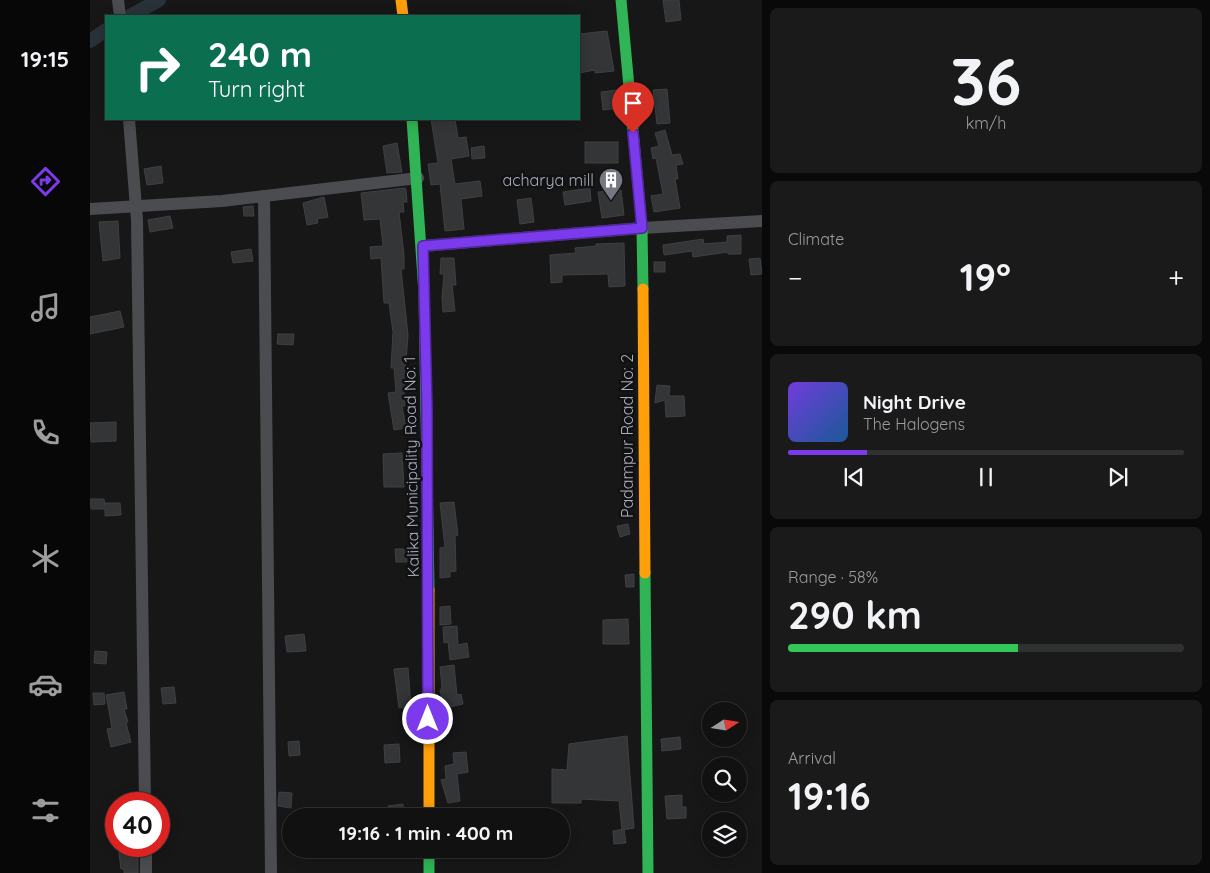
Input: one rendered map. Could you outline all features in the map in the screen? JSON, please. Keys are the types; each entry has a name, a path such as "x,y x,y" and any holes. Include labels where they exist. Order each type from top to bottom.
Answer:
{"street":[{"path":"118,0 120,15"},
{"path":"401,0 403,15"},
{"name":"Padampur Road No: 2","path":"621,0 642,228 648,873"},
{"path":"129,120 136,208 145,792"},
{"name":"Kalika Municipality Road No: 1","path":"412,120 423,246 427,409 429,808"},
{"path":"90,209 136,208 264,196 418,178"},
{"path":"264,196 271,873"},
{"path":"423,246 642,228 762,221"},
{"path":"146,857 146,873"},
{"path":"429,858 429,873"}],"building":[{"path":"663,0 679,0 681,20 666,22"},
{"path":"607,31 614,71 595,73 595,70 580,73 580,34"},
{"path":"667,89 670,123 657,124 653,90"},
{"path":"618,90 620,108 603,110 601,92"},
{"path":"431,120 455,120 458,138 466,137 469,156 451,159 455,184 480,181 482,196 461,199 464,229 445,231 440,184 431,185 428,164 438,163"},
{"path":"665,130 672,155 680,154 683,164 676,165 678,179 675,179 680,208 654,212 651,196 663,194 656,158 653,159 651,148 659,146 655,133"},
{"path":"585,142 618,142 618,163 585,163"},
{"path":"397,143 402,172 387,173 383,146"},
{"path":"484,146 485,158 472,159 471,148"},
{"path":"161,166 163,183 147,185 144,169"},
{"path":"590,188 591,201 565,205 563,192"},
{"path":"406,189 407,202 403,202 404,212 399,212 404,255 404,269 401,269 408,335 405,375 410,374 411,388 404,388 405,406 402,406 406,428 394,430 388,393 396,392 394,368 391,368 393,332 389,303 384,303 381,258 371,259 370,247 383,246 380,219 364,220 361,193"},
{"name":"acharya mill","path":"621,190 624,215 602,218 598,192"},
{"path":"324,197 328,217 317,219 318,223 307,225 303,203"},
{"path":"531,198 534,222 520,224 517,200"},
{"path":"253,206 254,216 244,216 243,207"},
{"path":"170,216 173,228 150,232 148,220"},
{"path":"118,221 120,258 103,261 99,222"},
{"path":"741,235 741,254 728,254 728,252 693,257 692,251 664,255 663,245 703,239 704,244 727,242 727,236"},
{"path":"624,243 625,286 609,287 608,274 562,275 562,282 551,283 550,255 576,253 575,248 596,246 596,244"},
{"path":"251,249 253,261 233,263 231,252"},
{"path":"441,258 454,258 456,285 452,285 455,311 443,312 444,274 440,274"},
{"path":"760,258 762,274 751,275 749,259"},
{"path":"654,262 665,262 665,272 654,272"},
{"path":"120,311 124,327 90,334 90,317"},
{"path":"278,334 294,334 293,345 277,344"},
{"path":"657,385 670,386 669,396 684,396 685,416 666,417 665,400 655,403"},
{"path":"116,422 116,441 91,442 90,423"},
{"path":"402,453 404,487 384,487 383,454"},
{"path":"90,499 104,499 105,506 105,503 120,503 121,515 105,516 105,509 91,509"},
{"path":"454,502 458,535 455,536 456,571 450,572 450,577 440,578 440,548 445,547 440,503"},
{"path":"628,524 630,534 620,537 617,526"},
{"path":"395,549 406,549 407,562 396,562"},
{"path":"634,574 634,587 626,587 625,575"},
{"path":"450,606 451,624 440,625 440,607"},
{"path":"628,619 629,644 603,644 603,620"},
{"path":"457,626 458,645 467,643 469,657 450,660 448,642 444,643 443,627"},
{"path":"304,634 306,651 287,652 285,636"},
{"path":"95,651 107,652 106,664 94,663"},
{"path":"454,665 457,695 461,694 463,704 445,708 440,691 442,687 440,667"},
{"path":"408,668 411,707 399,708 394,669"},
{"path":"174,687 176,703 163,704 161,688"},
{"path":"124,692 127,709 124,709 131,742 111,747 107,729 112,728 106,695"},
{"path":"93,693 104,693 105,704 94,705"},
{"path":"627,736 634,828 622,830 619,801 581,799 581,803 552,803 552,769 567,770 569,744"},
{"path":"680,737 681,749 662,751 661,739"},
{"path":"299,741 300,755 289,756 288,742"},
{"path":"399,744 400,762 385,763 384,745"},
{"path":"466,752 468,772 457,774 460,801 448,803 441,780 446,779 445,766 454,764 453,753"},
{"path":"279,792 292,793 291,808 278,806"},
{"path":"682,795 682,807 686,807 686,818 667,819 665,796"},
{"path":"403,804 403,808 388,808 388,806"},
{"path":"624,829 626,843 614,844 613,831"},
{"path":"119,857 138,857 138,873 124,873 124,869 121,869"}],"waterway":[{"path":"132,15 159,0"},
{"path":"90,41 105,31"}],"traffic: fast":[{"path":"621,0 642,228 643,289"},
{"path":"412,120 424,293 429,590"},
{"path":"645,573 648,873"},
{"path":"429,858 429,873"}],"traffic: slow":[{"path":"401,0 403,15"},
{"path":"643,289 645,573"},
{"path":"429,590 429,808"}],"place":[{"name":"acharya mill","path":"611,201"}],"route":[{"path":"428,719 427,409 423,246 642,228 633,133"}]}
